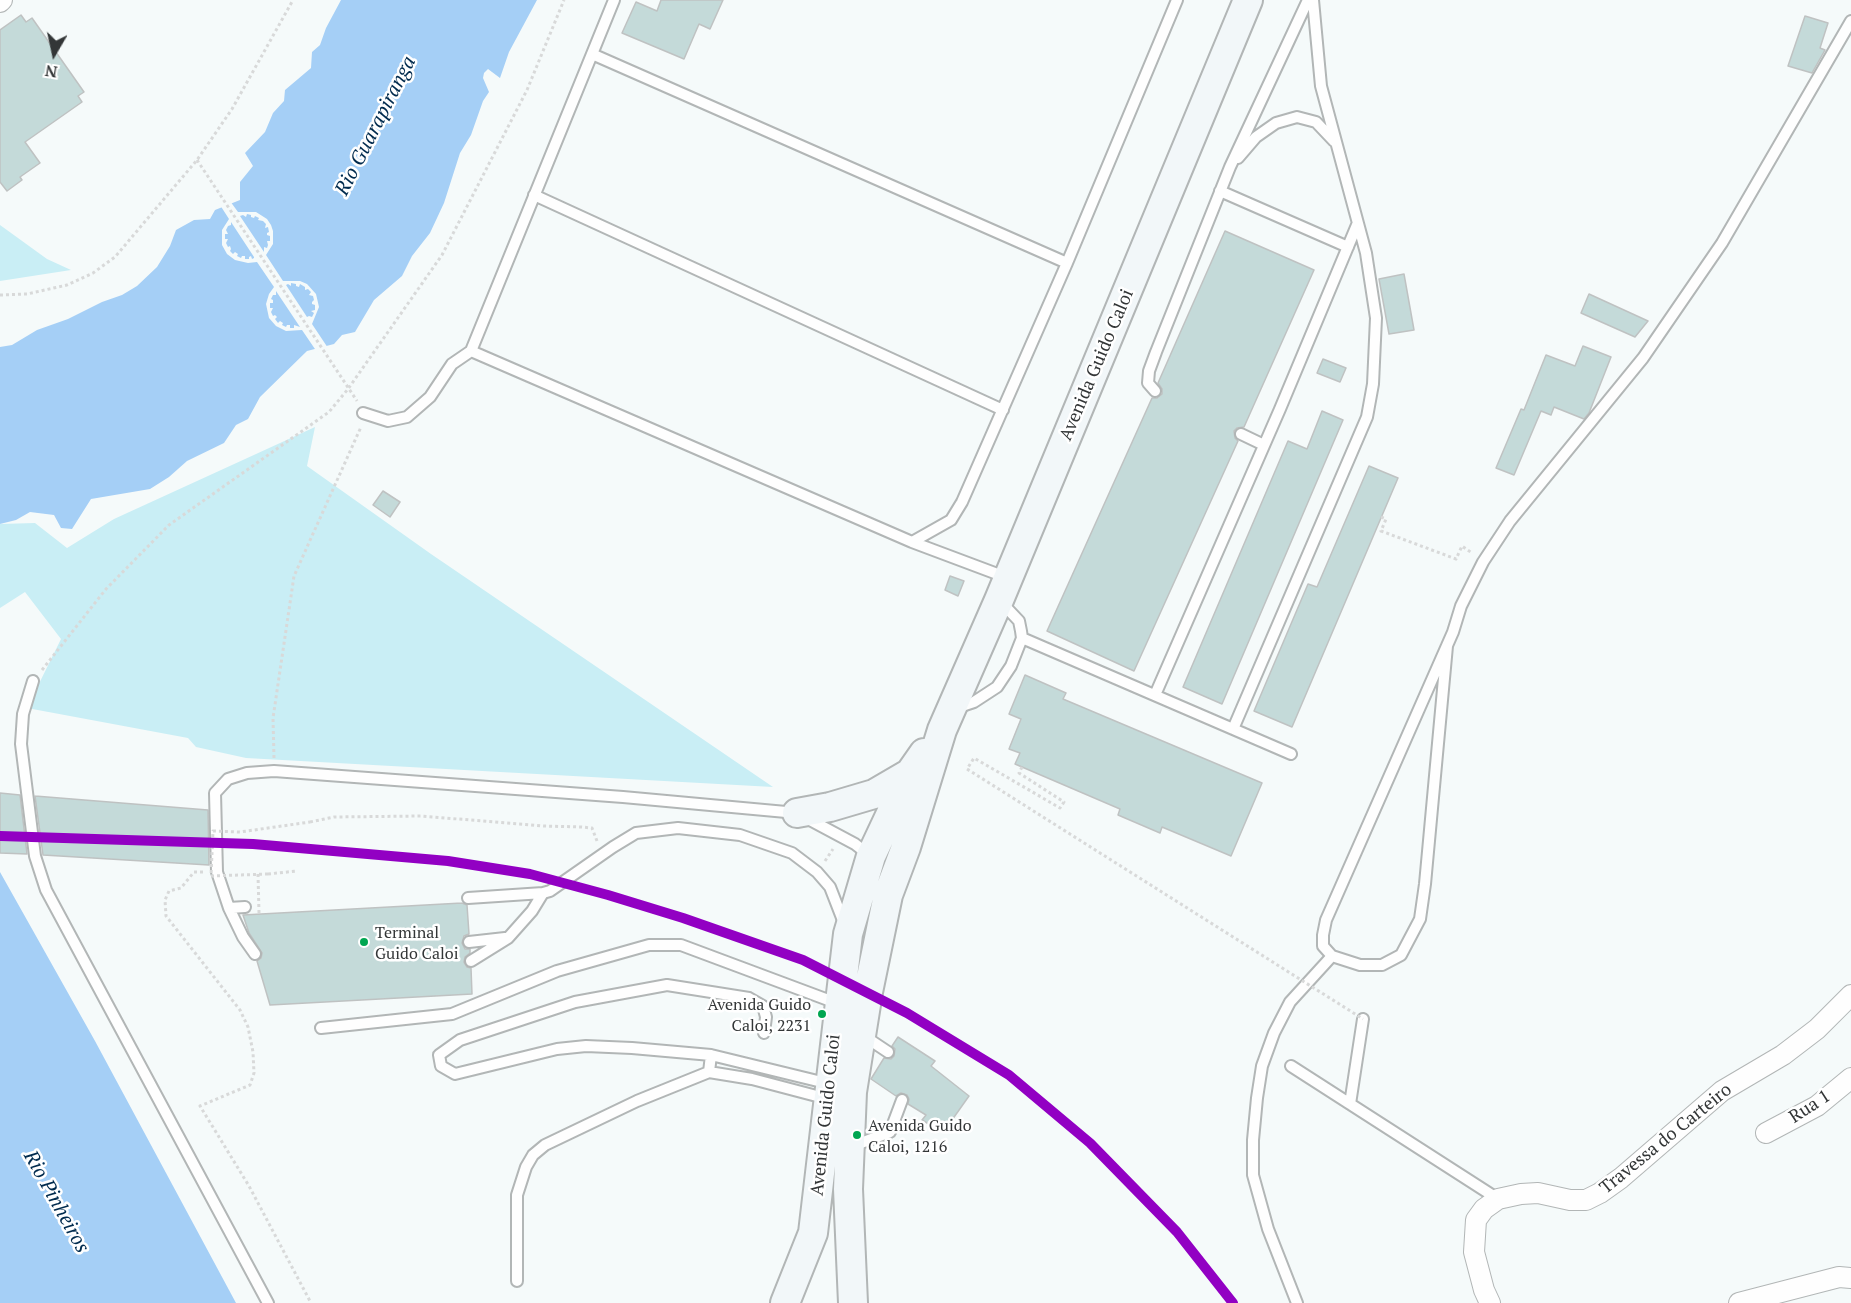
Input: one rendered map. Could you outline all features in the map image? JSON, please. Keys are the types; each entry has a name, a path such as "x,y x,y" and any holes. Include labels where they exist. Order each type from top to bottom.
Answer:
{"main road":[{"name":"Avenida Guido Caloi","path":"853,1303 848,1189 852,1092 888,895 906,847 946,720 1003,589 1248,0"},
{"name":"Avenida Guido Caloi","path":"785,1303 813,1233 848,934 871,856 909,772 946,720"},
{"path":"797,813 830,807 873,794 909,772"},
{"path":"871,856 884,891 888,895"}],"street":[{"name":"Travessa do Carteiro","path":"1498,1199 1538,1193 1570,1200 1586,1200 1600,1193 1621,1178 1722,1091 1783,1055 1817,1029 1851,995"},
{"name":"Rua 1","path":"1766,1133 1817,1107 1851,1078"},
{"path":"1490,1303 1479,1273 1474,1252 1474,1237 1476,1220 1484,1209 1498,1199"},
{"path":"1738,1303 1845,1277"}],"lane":[{"path":"363,413 388,421 407,417 430,397 452,364 471,351 615,0"},
{"path":"912,542 951,520 962,502 1067,263 1177,0"},
{"path":"1155,391 1148,383 1149,370 1230,167 1308,0"},
{"path":"1233,729 1367,417 1373,384 1376,318 1366,253 1321,86 1313,0"},
{"path":"1447,646 1420,919 1401,955 1382,965 1360,965 1332,956 1323,946 1326,920 1447,646 1461,606 1483,562 1510,521 1643,358 1722,243 1851,21"},
{"path":"592,54 1067,263"},
{"path":"1230,167 1257,137 1276,123 1297,117 1316,122 1334,141"},
{"path":"1220,191 1348,247"},
{"path":"534,195 1003,410"},
{"path":"1155,695 1358,225"},
{"path":"471,351 960,562 1003,589 1019,621 1022,638 1011,666 997,687 946,720"},
{"path":"1241,434 1264,445"},
{"path":"1022,638 1291,754"},
{"path":"33,681 23,714 21,744 35,856 46,890 268,1303"},
{"path":"255,954 243,937 229,908 217,872 215,793 228,779 247,773 274,771 623,797 797,813 855,844 871,856"},
{"path":"468,898 550,891 636,833 678,828 740,835 792,853 817,872 830,887 848,934"},
{"path":"471,961 508,938 543,893"},
{"path":"229,908 245,907"},
{"path":"469,942 508,938"},
{"path":"321,1028 452,1014 557,971 649,945 681,945 839,1004"},
{"path":"1297,1303 1268,1229 1253,1175 1253,1140 1257,1098 1262,1066 1274,1033 1290,1002 1332,956"},
{"path":"764,1033 766,1017 763,1006 749,998 668,985 575,1002 460,1040 440,1055 441,1066 455,1074 557,1049 586,1046 711,1055 829,1092"},
{"path":"1350,1104 1363,1019"},
{"path":"861,1034 888,1053"},
{"path":"709,1072 711,1055"},
{"path":"1291,1066 1498,1199"},
{"path":"517,1281 518,1195 526,1167 533,1155 545,1145 626,1106 709,1072 829,1092"},
{"path":"850,1147 890,1132 902,1100"}],"path":[{"path":"0,295 27,294 67,285 93,273 115,257 197,160 232,109 293,0"},
{"path":"33,681 106,589 169,525 329,412 348,389 442,255 527,90 564,0"},
{"path":"197,160 363,413 361,429 294,576 273,718 274,771"},
{"path":"1381,517 1386,519 1381,531 1456,559 1462,546"},
{"path":"1022,767 1019,773 1064,802 1060,808 974,758 967,769 1363,1019"},
{"path":"297,871 211,876 213,831 240,832 334,817 421,816 544,826 581,826 592,828 597,837 598,857"},
{"path":"217,872 194,872 182,888 169,891 165,900 166,916 240,1010 248,1027 254,1052 254,1073 250,1085 200,1106 249,1186 311,1303"},
{"path":"258,874 260,913"}],"shaded area":[{"path":"0,225 47,259 71,270 0,281"},
{"path":"315,427 307,466 431,554 773,787 246,758 196,747 188,738 27,708 61,639 25,592 0,608 0,524 35,523 67,548 114,519"}],"water":[{"name":"Rio Guarapiranga","path":"341,0 537,0 509,52 500,78 488,69 484,73 483,78 489,92 483,101 471,135 460,153 444,203 430,233 412,256 402,276 374,300 355,332 342,335 334,344 307,351 260,397 248,419 236,425 224,443 187,461 169,477 150,489 91,499 72,529 61,528 54,515 30,512 16,520 0,524 0,347 12,345 37,330 68,319 137,286 157,267 170,246 176,230 194,220 210,219 215,210 240,200 240,182 253,166 245,153 265,132 273,113 284,101 285,90 311,68 312,52 320,45"},
{"name":"Rio Pinheiros","path":"0,872 95,1041 236,1303 0,1303"}],"pier":[{"path":"230,201 238,212 256,212 267,219 273,231 273,244 266,255 283,281 300,281 307,284 316,294 319,307 312,324 328,348 317,352 302,330 286,331 276,326 269,318 266,304 274,287 257,262 248,263 235,260 227,254 222,245 222,230 229,219 220,205","holes":["247,214 254,218 255,216 266,224 265,228 268,227 267,235 270,236 270,241 267,241 268,245 267,248 264,247 264,252 240,216 246,217","231,222 254,258 252,259 251,256 249,259 245,259 245,256 241,258 235,252 233,254 230,251 225,234 228,234 226,230","291,283 299,287 300,284 305,287 305,290 308,289 311,292 309,295 313,296 312,304 315,305 315,310 311,311 314,313 312,317 307,317 286,285 291,286","276,291 300,327 294,325 294,328 290,328 290,325 286,327 280,321 278,323 275,319 277,317 271,312 273,308 270,308 270,303 273,303 271,299 273,295 276,295"]}],"building":[{"path":"661,0 723,0 710,29 699,24 684,59 622,33 636,2 657,11"},
{"path":"21,15 26,22 32,18 84,92 78,96 82,102 25,142 40,163 20,177 22,180 7,191 0,182 0,30"},
{"path":"1805,16 1828,23 1820,48 1825,50 1812,73 1788,66"},
{"path":"1225,231 1314,270 1244,427 1234,431 1238,441 1134,671 1047,631 1152,398 1157,398 1162,394 1158,383"},
{"path":"1404,274 1414,330 1389,334 1379,279"},
{"path":"1589,294 1648,321 1635,337 1581,313"},
{"path":"1583,346 1611,357 1589,413 1584,419 1554,407 1551,415 1541,411 1514,475 1496,468 1521,409 1524,410 1546,355 1575,366"},
{"path":"1323,359 1346,368 1340,382 1317,373"},
{"path":"1322,411 1343,420 1222,704 1183,687 1288,441 1307,449"},
{"path":"1369,466 1398,478 1292,727 1254,711 1308,584 1317,587"},
{"path":"383,491 400,502 390,517 373,505"},
{"path":"950,576 964,581 958,596 945,590"},
{"path":"1025,675 1066,693 1063,699 1262,783 1231,856 1162,827 1160,833 1118,815 1120,809 1015,764 1020,753 1009,749 1021,719 1009,714"},
{"path":"0,793 20,795 27,854 0,853"},
{"path":"35,796 208,810 209,865 43,855"},
{"path":"462,903 467,905 469,934 464,936 462,943 465,949 470,949 464,962 467,967 471,968 472,994 270,1005 257,961 261,958 262,953 249,933 243,915"},
{"path":"898,1037 935,1061 931,1066 969,1096 952,1120 937,1129 922,1120 926,1115 908,1104 907,1095 901,1093 896,1096 871,1079 884,1058 891,1059 894,1056 895,1049 892,1046"}],"transit line":[{"path":"0,836 253,844 448,861 530,874 608,895 683,918 803,960 907,1013 1009,1075 1090,1143 1177,1232 1233,1303"}],"place":[{"name":"Terminal Guido Caloi","path":"364,942"},
{"name":"Avenida Guido Caloi, 2231","path":"822,1014"},
{"name":"Avenida Guido Caloi, 1216","path":"857,1135"}]}
